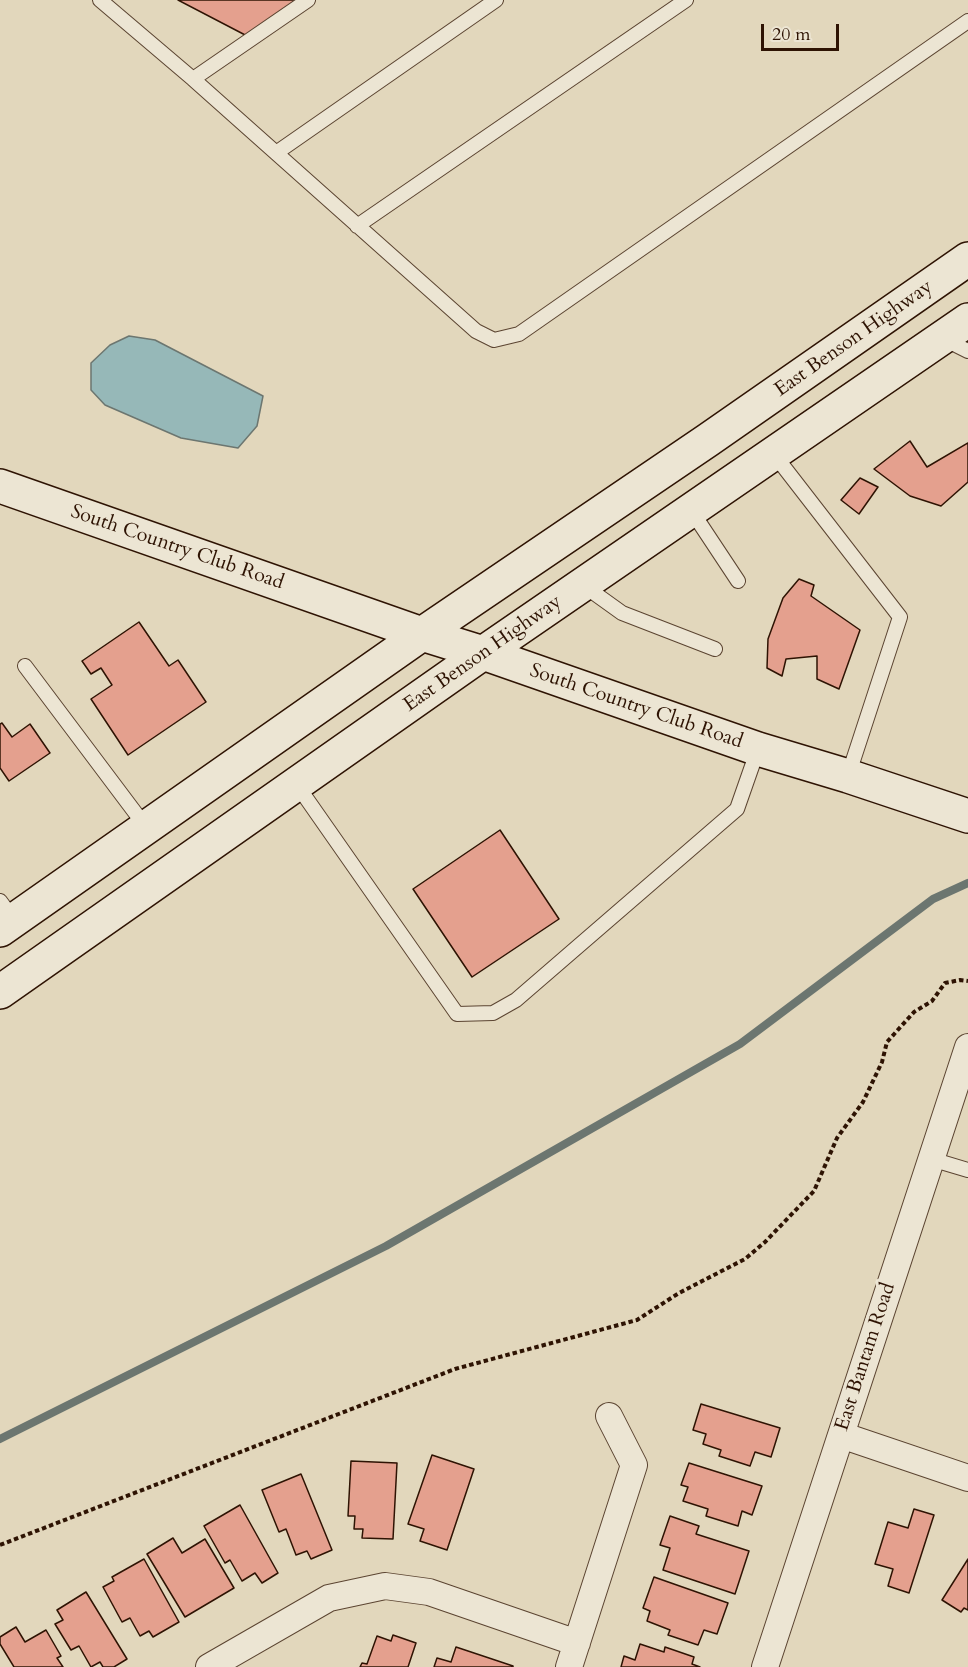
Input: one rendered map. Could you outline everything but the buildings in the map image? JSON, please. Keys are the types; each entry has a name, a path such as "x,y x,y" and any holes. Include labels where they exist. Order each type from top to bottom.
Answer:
{"main road":[{"name":"East Benson Highway","path":"5,917 148,828 422,634 708,440 968,259"},
{"name":"East Benson Highway","path":"0,992 483,653 773,453 959,336"},
{"name":"South Country Club Road","path":"0,486 758,749 968,816"}],"street":[{"name":"East Bantam Road","path":"765,1667 968,1047"},
{"path":"208,1667 329,1598 385,1586 429,1592 573,1655 634,1465 609,1416"},
{"path":"841,1435 968,1478"}],"lane":[{"path":"105,4 122,0"},
{"path":"193,79 308,0"},
{"path":"276,153 496,0"},
{"path":"357,226 686,0"},
{"path":"105,4 193,79 476,331 495,340 519,334 968,21"},
{"path":"773,453 900,617 848,776"},
{"path":"692,510 738,581"},
{"path":"583,585 622,613 715,649"},
{"path":"25,666 148,828"},
{"path":"297,785 457,1014 493,1013 516,1000 737,809 758,749"},
{"path":"931,1159 968,1170"}],"path":[{"path":"0,1545 455,1369 637,1320 679,1293 745,1259 765,1242 814,1191 837,1138 863,1102 878,1072 887,1042 914,1012 932,1001 945,983 968,981"}],"water":[{"path":"129,336 155,340 263,396 257,426 238,448 181,438 105,405 91,390 91,363 110,345"}],"waterway":[{"path":"0,1439 386,1246 740,1044 933,899 968,883"}]}
